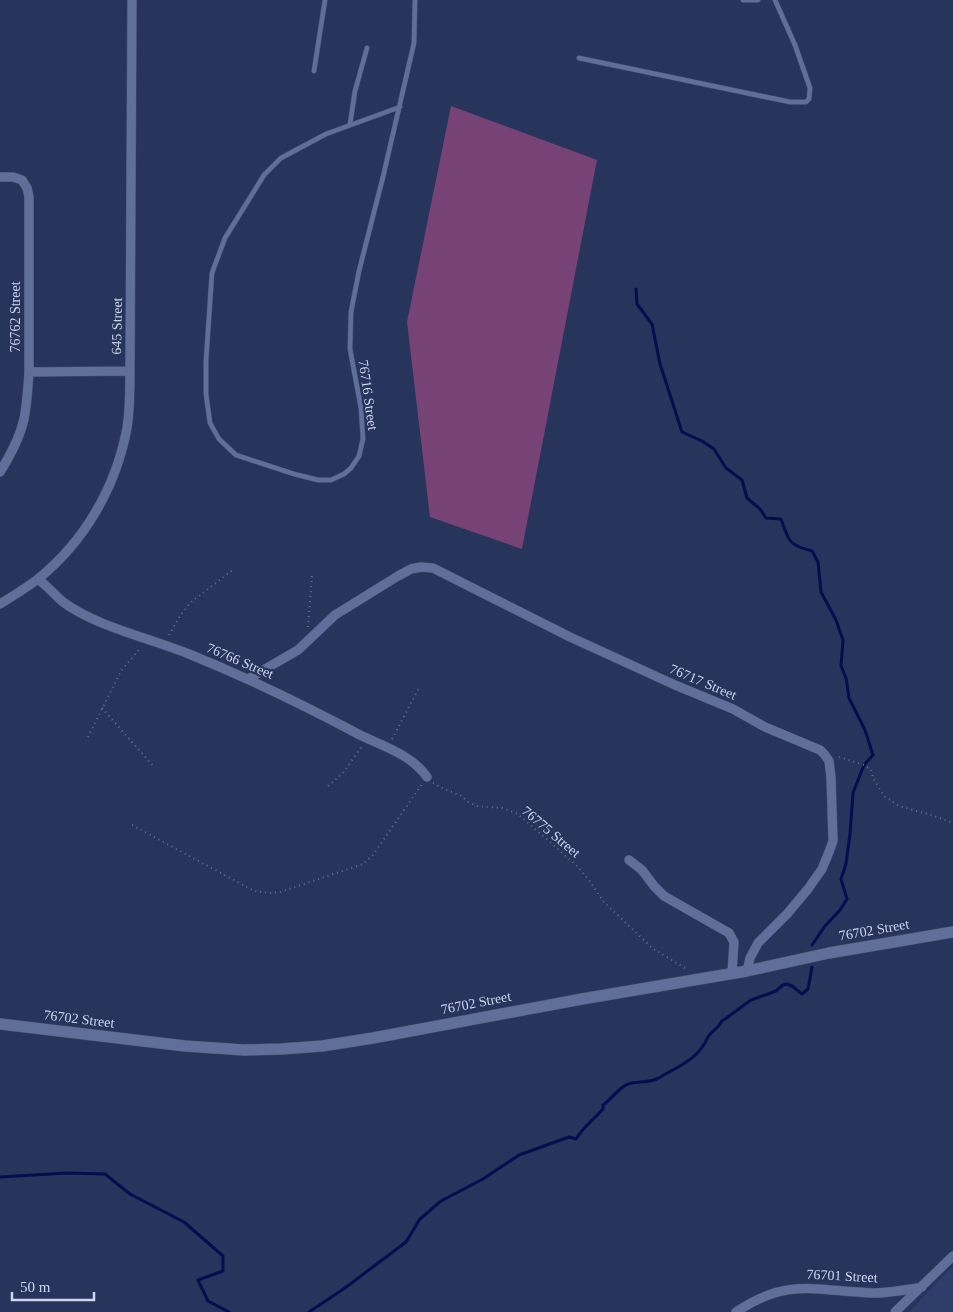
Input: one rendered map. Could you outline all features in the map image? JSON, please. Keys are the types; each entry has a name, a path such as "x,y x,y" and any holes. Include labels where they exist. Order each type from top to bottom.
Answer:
{"street":[{"name":"645 Street","path":"0,604 38,578 66,553 92,520 107,492 120,456 127,426 130,371 132,0"},
{"name":"76762 Street","path":"0,177 18,178 28,188 28,372 24,420 17,441 0,472"},
{"path":"28,372 130,371"},
{"name":"76717 Street","path":"307,642 335,615 411,569 421,567 433,568 570,637 733,709 787,737 820,750 829,761 833,841 822,869 786,914 758,943 750,958 747,971"},
{"name":"76766 Street","path":"38,578 64,602 92,618 148,640 164,644 248,679 315,710 414,763 427,777"},
{"path":"248,679 284,659 307,642"},
{"path":"629,860 642,870 664,896 729,932 734,942 732,974"},
{"name":"76702 Street","path":"0,1024 185,1046 244,1050 322,1046 732,974 829,953 953,932"},
{"path":"895,1312 953,1256"},
{"name":"76701 Street","path":"736,1312 750,1303 787,1289 818,1288 875,1293 895,1292 922,1287"}],"lane":[{"path":"314,71 325,0"},
{"name":"76716 Street","path":"400,107 326,134 281,158 264,175 225,238 212,273 206,361 206,394 210,423 219,439 236,455 318,480 331,480 344,474 351,468 359,456 363,439 361,408 350,348 350,312 400,107 414,44 416,0"},
{"path":"743,0 758,0"},
{"path":"579,58 790,102 806,102 809,99 810,88 795,45 775,0"},
{"path":"350,124 355,91 367,48"}],"path":[{"path":"164,644 190,603 234,569"},
{"path":"307,642 312,576"},
{"path":"88,737 122,671 148,640"},
{"path":"388,748 419,688"},
{"path":"102,708 155,768"},
{"path":"328,786 343,773 367,738"},
{"path":"838,756 864,765 871,770 877,786 884,796 900,806 953,823"},
{"path":"132,826 254,891 280,892 363,864 372,855 427,777"},
{"name":"76775 Street","path":"427,777 433,783 462,796 468,802 477,806 502,808 518,814 576,865 604,901 652,948 689,970"}],"shaded area":[{"path":"451,106 597,160 522,549 430,517 407,322"},
{"path":"953,1266 953,1312 909,1312"}],"waterway":[{"path":"636,289 637,304 652,324 660,364 682,432 714,449 726,468 742,480 747,498 760,509 766,518 781,519 791,541 798,547 812,551 818,562 821,592 836,620 843,640 841,666 846,678 849,698 865,730 873,755 864,765 853,793 846,864 841,879 847,899 812,945"},
{"path":"309,1312 345,1288 406,1242 420,1219 441,1201 483,1179 519,1155 569,1137 576,1139 603,1109 603,1105 621,1088 631,1083 657,1079 686,1062 698,1052 709,1035 721,1022 751,1000 776,991 787,984 802,994 808,989 812,967"},
{"path":"0,1177 67,1173 105,1174 130,1194 184,1222 223,1256 223,1271 198,1280 208,1301 229,1312"}]}
